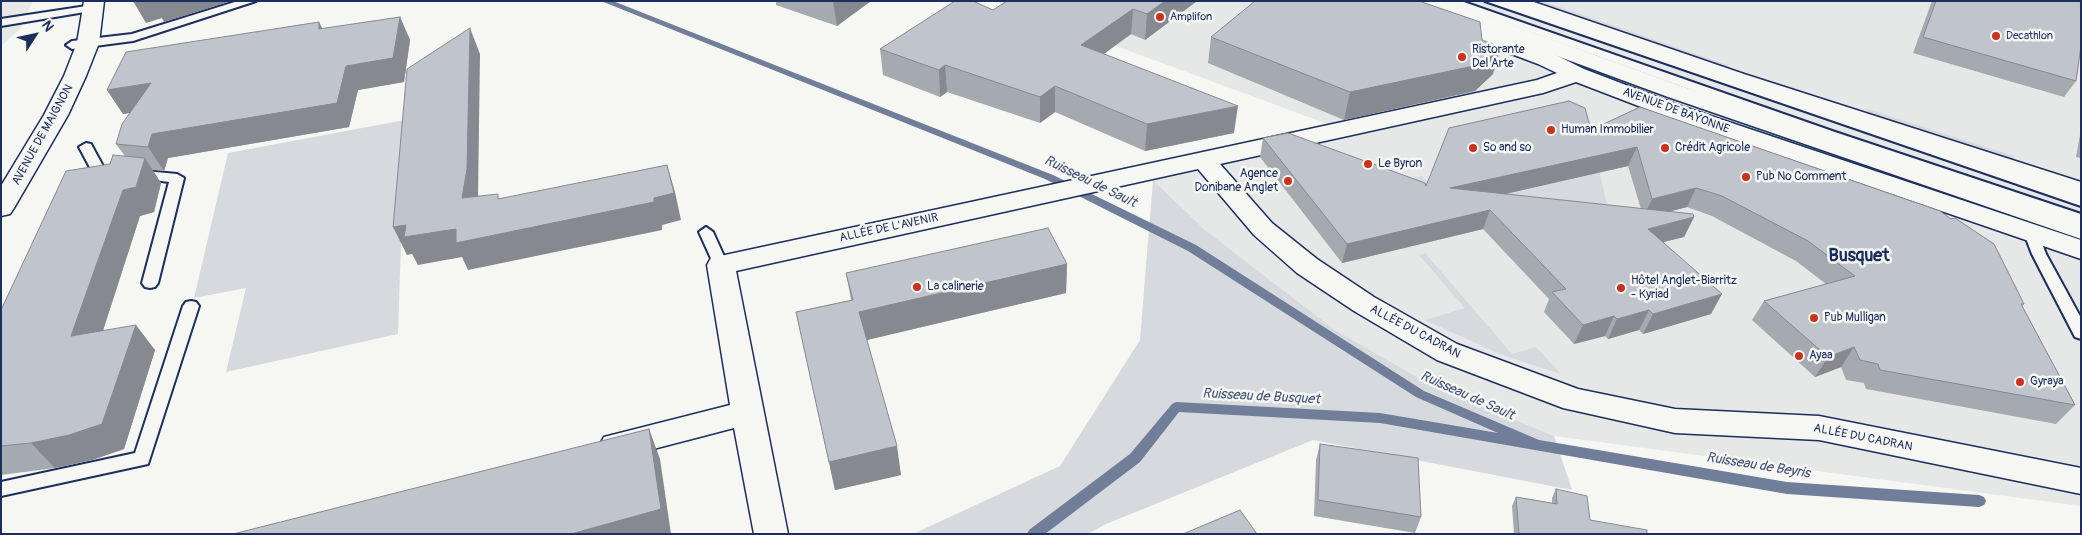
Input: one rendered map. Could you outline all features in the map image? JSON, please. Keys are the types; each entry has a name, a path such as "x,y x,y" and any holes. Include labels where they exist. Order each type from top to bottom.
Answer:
{"street":[{"name":"AVENUE DE BAYONNE","path":"1389,1 1546,59 1576,74 1670,110 2081,250"},
{"name":"AVENUE DE BAYONNE","path":"1426,1 1676,92 2081,230"},
{"path":"1510,1 1736,79 2081,191"},
{"name":"AVENUE DE MAIGNON","path":"1,208 56,115 75,76 86,6"},
{"name":"AVENUE DE MAIGNON","path":"1,174 37,120 61,73 80,44"},
{"path":"1204,160 1543,86 1576,74"},
{"name":"ALLÉE DE L'AVENIR","path":"721,265 1204,160"},
{"name":"ALLÉE DU CADRAN","path":"1204,160 1216,178 1263,229 1307,266 1364,304 1447,352 1574,400 1675,421 1819,428 2081,481"},
{"path":"721,265 771,534"},
{"path":"584,454 747,413"}],"lane":[{"path":"80,44 133,37 162,30 251,1"},
{"path":"1449,1 1830,135 2081,218"},
{"path":"1490,1 1716,80 2081,202"},
{"path":"1,24 86,6"},
{"path":"86,146 100,172 177,178 150,283"},
{"path":"706,232 721,265"},
{"path":"2031,233 2039,254 2081,332"},
{"path":"1,489 142,459 191,306"}],"shaded area":[{"path":"1,1 33,1 20,29 1,46"},
{"path":"994,1 2081,1 2081,506 1554,436 1431,385 1335,330 1205,230 1153,180 1352,133"},
{"path":"1528,1 1542,1 1728,65 1724,71"},
{"path":"1868,109 2014,156 2012,164 1865,116"},
{"path":"405,120 398,334 226,372 246,288 194,298 228,153"},
{"path":"1590,131 1608,209 1461,230 1414,178 1422,176 1450,206"},
{"path":"1153,180 1205,230 1335,330 1431,385 1554,436 1572,490 1313,440 1106,524 1088,534 913,534 1060,466 1140,340"},
{"path":"1425,253 1512,354 1536,347 1561,374 1500,354 1425,320 1465,308 1419,255"}],"building":[{"path":"955,1 973,1 993,10 1007,1 1165,1 1147,14 1133,9 1081,45 1238,106 1147,124 1055,86 1040,97 945,65 939,70 880,49"},
{"path":"1255,1 1419,1 1480,22 1482,40 1501,47 1483,64 1350,92 1211,37"},
{"name":"Decathlon","path":"1936,1 2081,2 2081,46 2076,81 1923,37"},
{"path":"400,17 393,58 346,66 337,103 152,134 148,147 116,144 122,124 151,83 107,90 126,52 319,22 319,29"},
{"path":"470,28 467,169 462,198 498,194 498,199 667,165 674,193 654,198 654,202 456,243 456,229 404,237 406,225 393,227 407,69"},
{"path":"1569,101 1585,108 1591,130 1640,107 1940,211 1951,219 1955,218 1994,244 2024,304 2021,304 2075,405 1880,370 1878,364 1860,360 1854,347 1828,357 1764,301 1855,276 1808,241 1722,196 1696,188 1652,199 1637,147 1450,188 1693,214 1694,217 1648,229 1722,294 1653,314 1649,310 1617,319 1614,316 1583,325 1552,292 1566,289 1490,210 1347,244 1263,138 1288,133 1425,183 1426,186 1449,128"},
{"path":"113,155 145,158 136,187 123,190 71,336 136,325 102,424 69,435 31,443 1,446 1,310 66,171 110,164"},
{"path":"1048,228 1067,264 859,312 897,446 829,462 796,312 853,300 846,273"},
{"path":"649,429 661,509 571,534 233,534"},
{"path":"1320,444 1418,458 1421,517 1318,500"},
{"path":"1556,489 1587,496 1590,520 1647,530 1647,534 1519,534 1516,497 1557,504"},
{"path":"1240,510 1257,534 1183,534"}],"waterway":[{"name":"Ruisseau de Sault","path":"605,1 1049,177 1192,248 1420,394 1534,443"},
{"name":"Ruisseau de Busquet","path":"1034,534 1135,458 1176,407 1380,418 1787,488 1979,501"}],"place":[{"name":"Amplifon","path":"1160,17"},
{"name":"Decathlon","path":"1996,36"},
{"name":"Ristorante Del Arte","path":"1462,57"},
{"name":"Human Immobilier","path":"1551,130"},
{"name":"So and so","path":"1473,148"},
{"name":"Crédit Agricole","path":"1665,148"},
{"name":"Le Byron","path":"1368,164"},
{"name":"Pub No Comment","path":"1746,177"},
{"name":"Agence Donibane Anglet","path":"1288,181"},
{"name":"La calinerie","path":"917,287"},
{"name":"Hôtel Anglet-Biarritz - Kyriad","path":"1621,288"},
{"name":"Pub Mulligan","path":"1814,318"},
{"name":"Ayaa","path":"1799,356"},
{"name":"Gyraya","path":"2020,382"}],"district":[{"name":"Busquet","path":"1859,256"}],"water label":[{"name":"Ruisseau de Beyris","path":"1758,466"}]}
